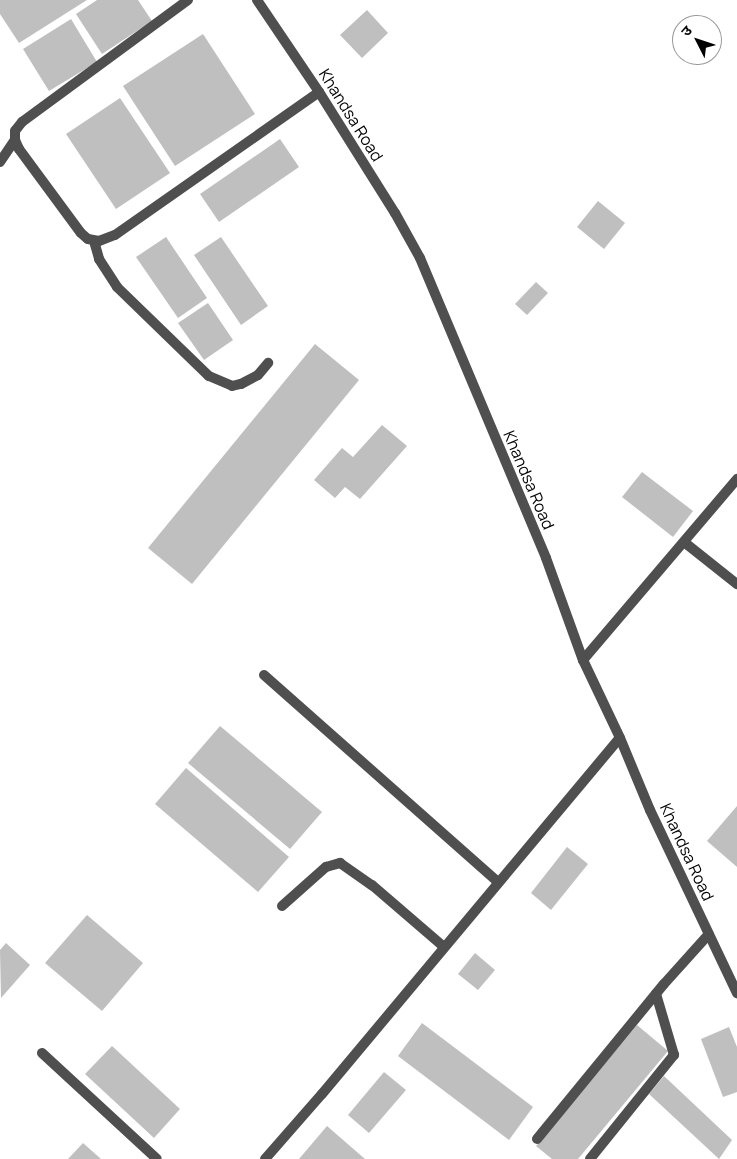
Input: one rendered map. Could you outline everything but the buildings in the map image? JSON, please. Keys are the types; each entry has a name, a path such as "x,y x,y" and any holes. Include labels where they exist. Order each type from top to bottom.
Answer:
{"street":[{"path":"2,158 15,140 16,131 22,122 188,0"},
{"name":"Khandsa Road","path":"256,0 320,92 395,213 420,258 546,558 583,660 620,738 650,810 737,992"},
{"path":"15,140 19,149 81,234 94,241 106,240 320,92"},
{"path":"94,241 99,259 117,287 209,376 232,386 241,384 258,375 268,363"},
{"path":"583,660 737,480"},
{"path":"684,542 737,584"},
{"path":"264,675 498,882"},
{"path":"265,1159 620,738"},
{"path":"282,906 326,867 340,863 372,885 444,947"},
{"path":"537,1139 656,994 709,934"},
{"path":"590,1159 674,1055 656,994"},
{"path":"42,1053 157,1159"}]}
